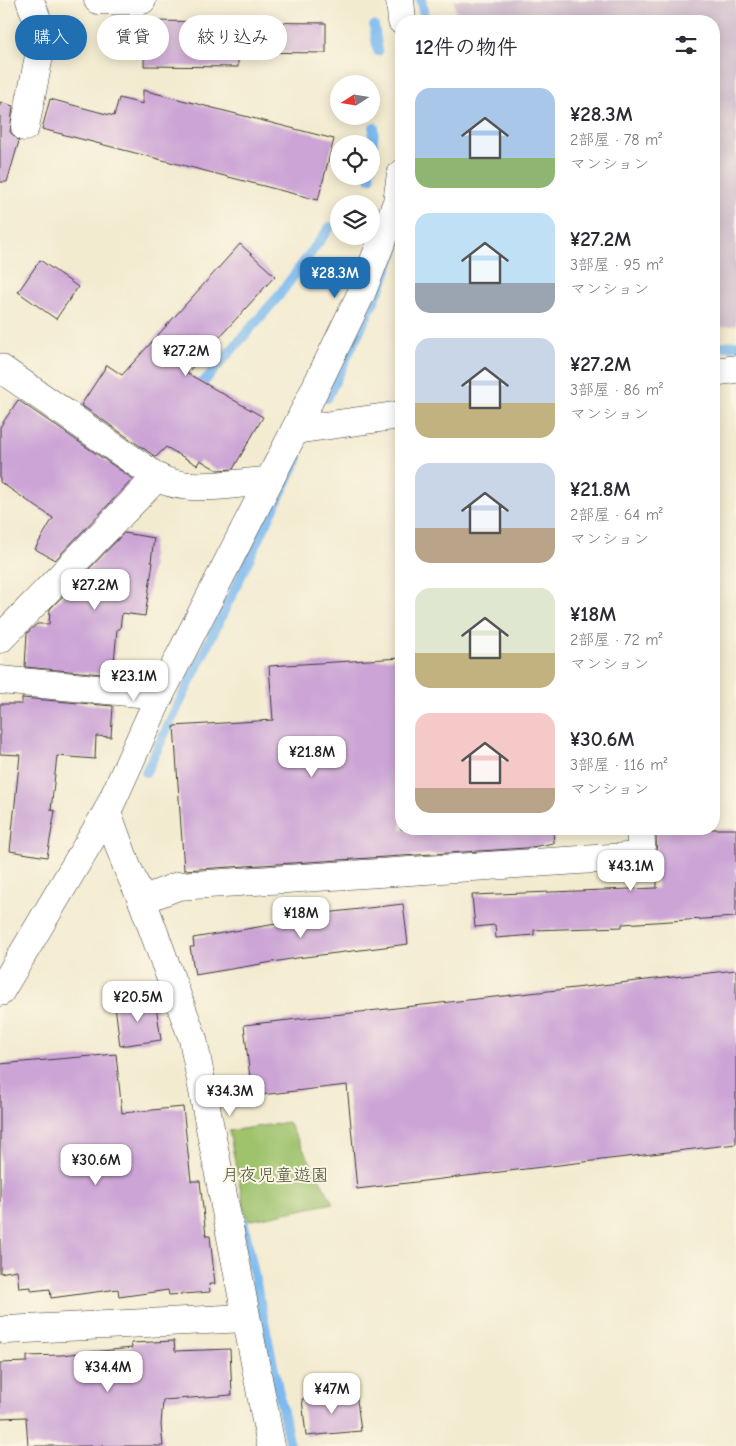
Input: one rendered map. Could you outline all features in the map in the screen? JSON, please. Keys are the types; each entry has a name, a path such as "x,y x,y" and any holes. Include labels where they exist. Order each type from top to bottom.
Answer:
{"street":[{"path":"25,127 43,36 30,0"},
{"path":"98,0 142,0"},
{"path":"400,0 401,15"},
{"path":"0,992 107,812 160,695 267,481 295,430 361,294 395,207"},
{"path":"0,368 169,484 184,487 267,481"},
{"path":"720,371 736,369"},
{"path":"295,430 395,416"},
{"path":"0,639 157,477"},
{"path":"0,680 160,695"},
{"path":"107,812 127,867 142,900 193,1039 271,1446"},
{"path":"142,900 178,886 642,856 640,835"},
{"path":"6,1330 246,1318"}],"shaded area":[{"path":"454,0 736,0 736,325 720,327 720,15 456,15"}],"green space":[{"name":"月夜児童遊園","path":"288,1122 333,1203 247,1221 229,1131"}],"building":[{"path":"169,21 179,21 179,60 238,60 238,67 144,66 144,60 169,60"},
{"path":"287,23 326,23 326,53 287,53"},
{"path":"143,90 330,138 330,154 318,200 42,129 50,99 114,116 119,98 143,104"},
{"path":"0,102 13,106 10,132 19,141 7,182 0,182"},
{"path":"240,244 275,276 187,373 263,417 233,469 217,470 200,460 197,465 166,447 156,457 81,405 107,365 122,375"},
{"path":"40,260 78,287 56,319 18,292"},
{"path":"18,400 133,479 55,560 35,549 53,518 0,482 0,427"},
{"path":"124,533 154,538 151,562 153,562 145,616 122,613 120,629 117,629 113,675 25,667 27,633 37,624 49,624 50,609"},
{"path":"395,658 395,835 553,835 554,843 526,848 184,870 174,726 273,720 269,666"},
{"path":"22,698 113,706 111,737 96,736 95,759 57,756 51,810 55,811 47,857 10,851 20,755 0,754 0,704 22,704"},
{"path":"720,829 736,829 736,917 622,924 622,927 534,930 534,935 496,938 495,925 475,927 472,895 657,888 656,835 720,835"},
{"path":"403,904 408,944 297,958 195,975 190,947 194,947 193,938 282,923 282,918"},
{"path":"736,970 736,1144 357,1189 347,1085 252,1096 244,1025"},
{"path":"155,999 161,1040 120,1046 115,1005"},
{"path":"116,1054 122,1113 183,1107 191,1181 200,1181 206,1236 210,1236 215,1284 209,1284 210,1292 169,1295 168,1290 119,1297 118,1289 51,1298 50,1289 31,1291 31,1287 19,1288 17,1270 0,1273 0,1064"},
{"path":"174,1341 175,1351 230,1349 232,1395 163,1400 161,1425 163,1446 28,1446 26,1417 0,1418 0,1363 27,1362 27,1356 61,1355 132,1348 131,1343"},
{"path":"356,1392 361,1431 306,1436 302,1399"}],"waterway":[{"path":"421,0 424,15"},
{"path":"374,26 378,51"},
{"path":"373,135 374,127"},
{"path":"194,393 277,298 330,227"},
{"path":"327,398 382,284 395,246"},
{"path":"720,346 736,345"},
{"path":"146,772 298,458"},
{"path":"243,1221 290,1446"}]}
